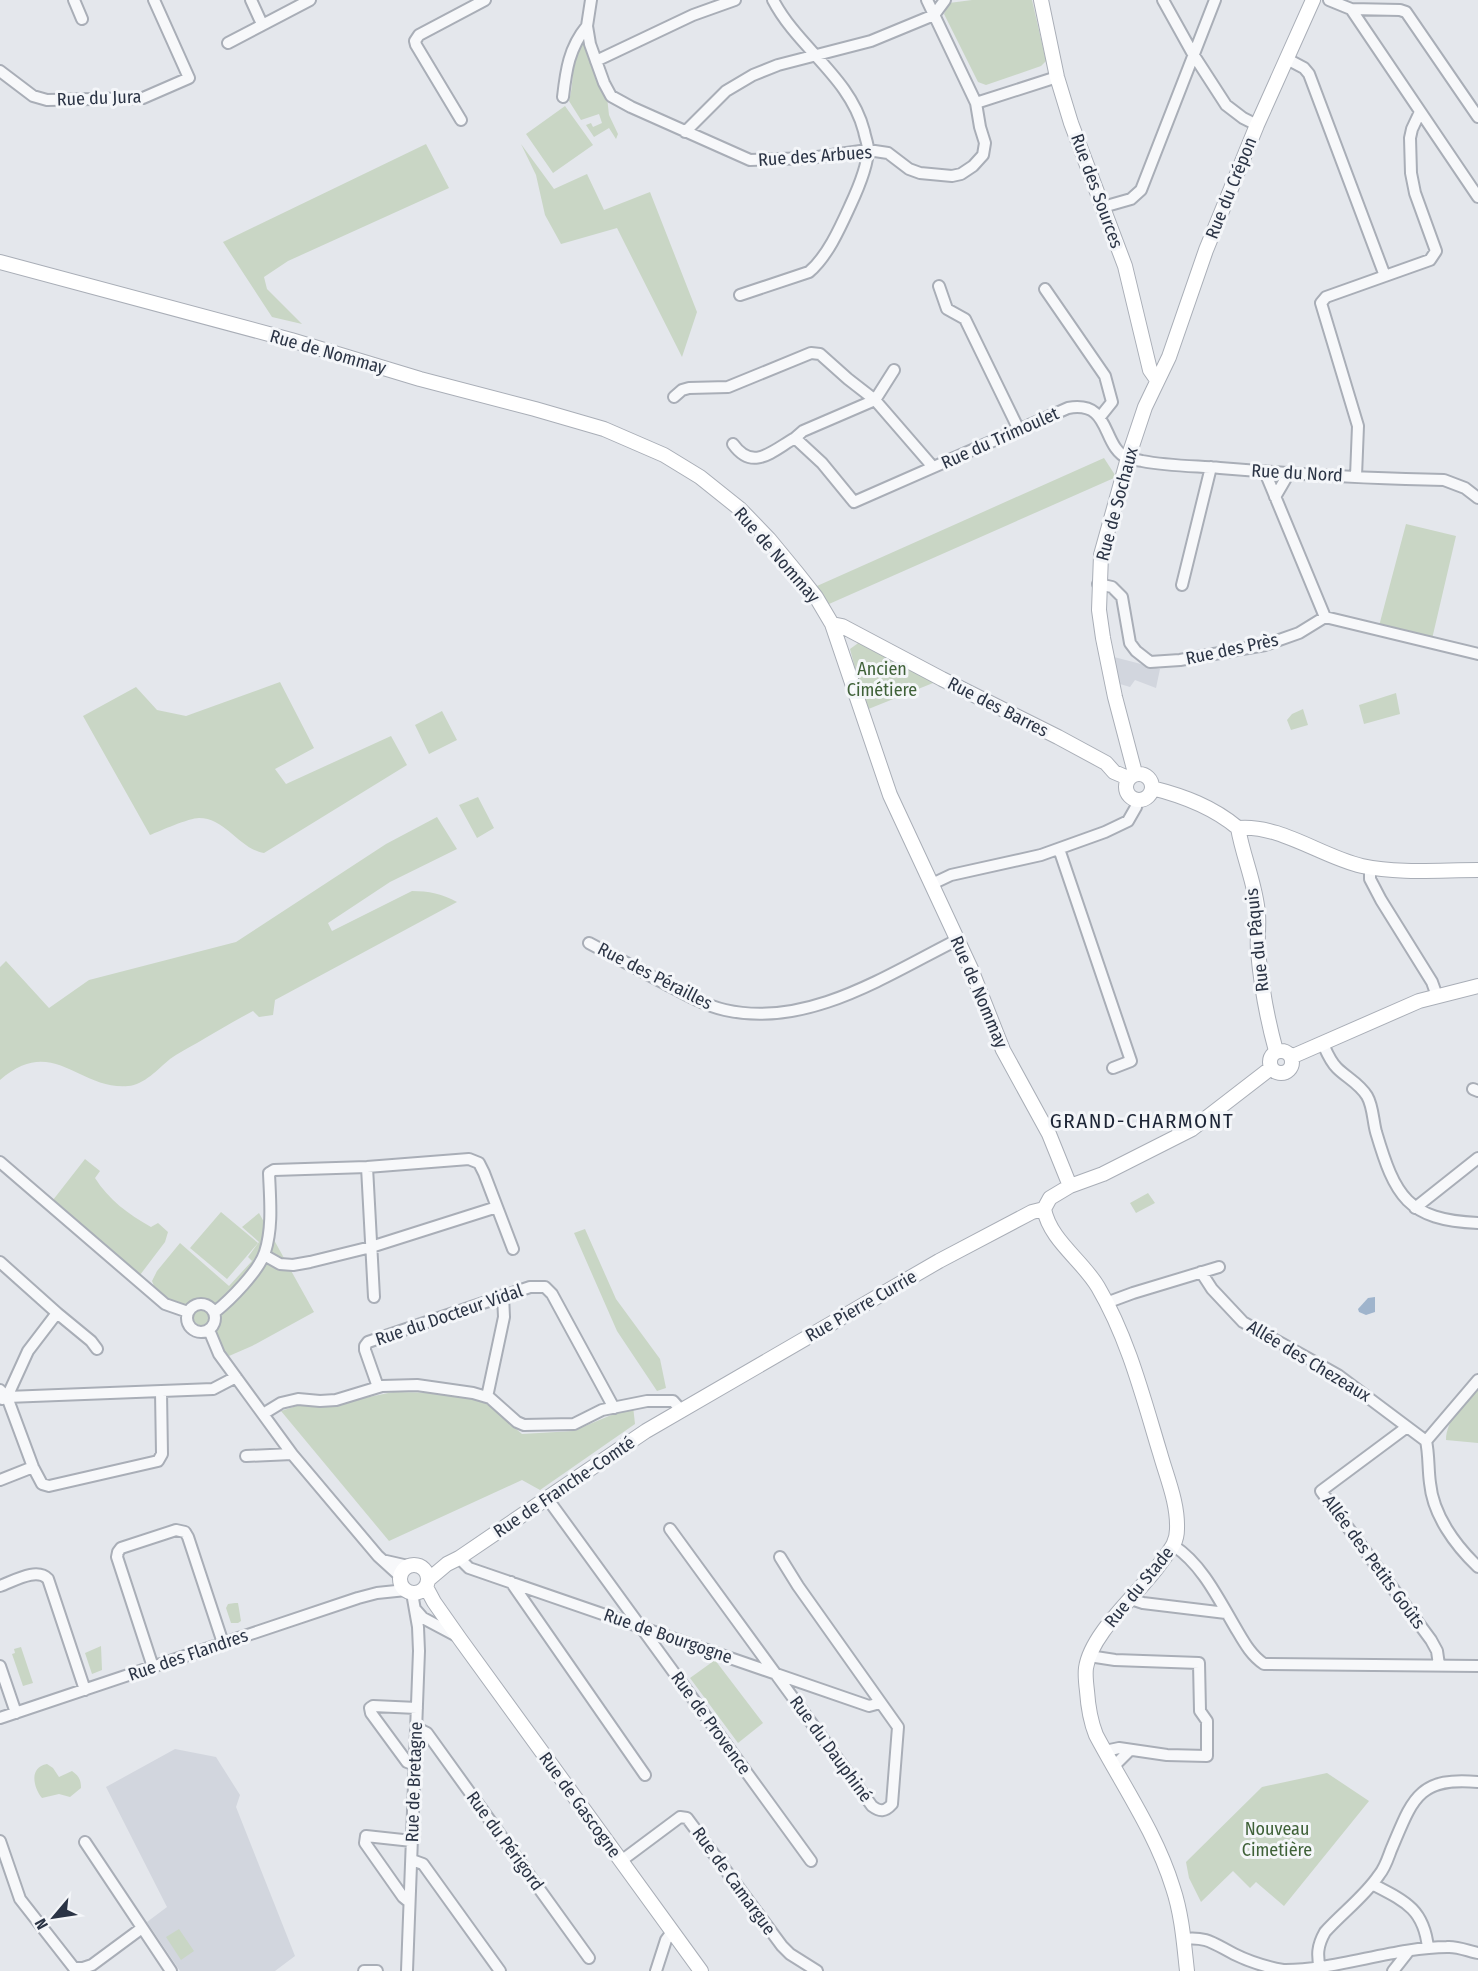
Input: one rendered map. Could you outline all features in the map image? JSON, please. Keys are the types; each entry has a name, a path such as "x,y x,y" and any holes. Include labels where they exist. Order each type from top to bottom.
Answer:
{"street":[{"path":"74,0 82,19"},
{"path":"154,0 195,90"},
{"path":"251,0 262,24"},
{"path":"228,43 310,0"},
{"path":"461,120 416,45 416,40 419,35 485,0"},
{"name":"Rue des Arbues","path":"591,0 587,26 590,44 611,96 750,160 810,158 868,150 888,153 909,169 920,173 944,176 961,174 983,155 985,143 976,103"},
{"path":"596,61 693,15 735,0"},
{"path":"740,295 808,272 818,265 845,218 860,185 868,150 858,112 834,75 782,18 773,0"},
{"path":"927,0 976,103 1057,77"},
{"path":"685,132 736,84 778,65 871,41 934,15 945,0"},
{"name":"Rue des Sources","path":"1041,0 1057,77 1071,123 1125,266 1150,370 1157,380"},
{"path":"1163,0 1193,54 1226,105 1257,125"},
{"path":"1103,207 1131,199 1141,190 1215,0"},
{"name":"Rue du Crépon","path":"1157,380 1169,357 1206,250 1257,125 1313,0"},
{"path":"1329,0 1350,9 1406,12"},
{"path":"1400,0 1478,117"},
{"path":"1350,9 1478,197"},
{"path":"563,97 569,57 577,39 587,26"},
{"path":"1287,59 1304,68 1309,74 1385,276"},
{"name":"Rue du Jura","path":"0,71 33,96 47,100 143,98 189,78"},
{"path":"1356,476 1358,426 1321,303 1326,297 1431,260 1436,251 1415,193 1411,173 1410,138 1420,112"},
{"name":"Rue de Nommay","path":"0,262 291,340 420,379 604,429 664,455 700,477 740,509 797,573 816,597 832,624 890,795 957,940 1003,1050 1049,1134 1070,1186"},
{"path":"939,286 947,309 964,319 1019,430"},
{"path":"1045,289 1105,376 1112,402 1100,417 1118,451 1128,458"},
{"path":"674,397 682,390 689,388 728,387 811,353 820,354 848,380 875,400 933,467"},
{"path":"733,444 741,455 749,459 758,459 803,431 875,400 894,370"},
{"name":"Rue de Sochaux","path":"1132,776 1102,638 1098,584 1101,555 1128,458 1145,407 1157,380"},
{"name":"Rue du Trimoulet","path":"795,438 822,463 854,502 1068,408 1077,406 1094,411 1100,417"},
{"name":"Rue du Nord","path":"1128,458 1158,464 1265,472 1444,480 1465,488 1478,498"},
{"path":"1182,585 1211,467"},
{"path":"1265,472 1325,617 1478,654"},
{"path":"1275,498 1289,473"},
{"name":"Rue des Près","path":"1098,584 1112,587 1122,597 1130,643 1150,662 1180,660 1264,645 1299,633 1325,617"},
{"name":"Rue des Barres","path":"832,624 842,626 1058,737 1106,764 1114,772 1132,776"},
{"path":"1146,775 1151,780 1152,788 1149,795 1137,800 1128,794 1125,785 1132,776 1146,775"},
{"path":"1152,788 1184,797 1210,809 1238,828 1245,827 1282,836 1311,846 1337,859 1370,867 1396,870 1478,870"},
{"path":"932,884 951,875 1041,855 1105,832 1128,821 1136,807 1137,800"},
{"name":"Rue du Pâquis","path":"1238,828 1258,913 1257,949 1262,988 1276,1051"},
{"path":"1059,849 1131,1061 1113,1068"},
{"path":"1370,867 1370,879 1432,982 1437,996"},
{"name":"Rue des Pérailles","path":"589,943 685,994 724,1010 755,1014 801,1010 840,999 957,940"},
{"path":"1291,1057 1373,1020 1437,996 1478,986"},
{"path":"1323,1044 1329,1059 1336,1068 1355,1081 1368,1098 1389,1171 1396,1186 1407,1200 1415,1208 1434,1218 1478,1224"},
{"path":"1276,1051 1287,1052 1291,1057 1292,1064 1289,1070 1283,1073 1271,1068 1269,1062 1271,1055 1276,1051"},
{"path":"1044,1209 1050,1198 1070,1186 1103,1174 1192,1130 1271,1068"},
{"path":"1415,1208 1478,1158"},
{"path":"214,1312 238,1291 264,1255 270,1225 269,1173 274,1170 367,1167 468,1159 479,1163 513,1249"},
{"path":"0,1162 165,1304 188,1312"},
{"path":"367,1167 374,1297"},
{"path":"264,1255 280,1264 293,1265 310,1262 371,1247 497,1207"},
{"name":"Rue du Stade","path":"1044,1209 1046,1218 1056,1235 1094,1280 1121,1334 1172,1491 1177,1530 1174,1546 1098,1638 1089,1656 1086,1669 1090,1721 1162,1856 1174,1890 1187,1971"},
{"name":"Rue Pierre Currie","path":"681,1410 939,1261 1032,1212 1044,1209"},
{"path":"0,1262 91,1341 97,1349"},
{"path":"1106,1303 1218,1267"},
{"name":"Allée des Chezeaux","path":"1201,1272 1212,1289 1243,1322 1271,1340 1308,1357 1338,1375 1426,1441"},
{"name":"Rue du Docteur Vidal","path":"378,1387 365,1350 368,1342 503,1295 539,1286 545,1287 552,1294 614,1408"},
{"path":"488,1397 504,1317 503,1295"},
{"path":"201,1304 209,1306 214,1312 216,1320 209,1330 202,1333 194,1331 187,1320 188,1312 194,1306 201,1304"},
{"path":"2,1396 27,1351 57,1313"},
{"path":"209,1330 219,1354 292,1454 382,1560 405,1581 417,1565 426,1578"},
{"path":"2,1396 213,1389 236,1377"},
{"path":"1478,1380 1426,1441 1430,1484 1435,1506 1447,1530 1478,1567"},
{"path":"263,1414 281,1403 298,1399 336,1400 392,1384 453,1390 488,1397 517,1422 524,1425 574,1424 602,1410 647,1401 673,1401 681,1410"},
{"path":"2,1396 33,1467 42,1484 49,1486 158,1461 162,1454 160,1392"},
{"name":"Rue de Franche-Comté","path":"405,1581 420,1592 426,1578 681,1410"},
{"name":"Allée des Petits Goûts","path":"1407,1426 1321,1491 1431,1640 1437,1651 1439,1665"},
{"path":"246,1456 292,1454"},
{"path":"0,1480 33,1467"},
{"name":"Rue de Provence","path":"547,1498 811,1861"},
{"path":"670,1528 775,1673"},
{"path":"153,1667 117,1557 121,1548 176,1530 185,1532 189,1537 223,1643"},
{"path":"1174,1546 1186,1553 1201,1570 1244,1642 1256,1658 1264,1664 1478,1666"},
{"path":"780,1557 880,1703"},
{"name":"Rue de Bourgogne","path":"453,1561 869,1706 880,1703"},
{"path":"3,1585 36,1573 48,1579 85,1690"},
{"name":"Rue de Gascogne","path":"426,1578 438,1607 460,1639 700,1971"},
{"name":"Rue des Flandres","path":"0,1718 377,1593 405,1581"},
{"name":"Rue de Bretagne","path":"405,1581 416,1610 419,1650 407,1971"},
{"path":"512,1582 645,1775"},
{"path":"1131,1599 1143,1603 1226,1613"},
{"path":"419,1650 423,1636 437,1620 438,1607"},
{"name":"Rue de Gascogne","path":"416,1610 423,1618 448,1630 460,1639"},
{"path":"1089,1656 1115,1660 1198,1663 1200,1711 1207,1721 1207,1756 1167,1755 1113,1748 1105,1751"},
{"path":"0,1666 16,1713"},
{"name":"Rue du Dauphiné","path":"775,1673 872,1806 878,1811 889,1808 892,1804 898,1727 880,1703"},
{"path":"415,1765 407,1762 371,1713 370,1708 374,1706 417,1708"},
{"name":"Rue du Périgord","path":"417,1728 427,1733 589,1958"},
{"path":"1114,1766 1130,1750"},
{"path":"1320,1970 1317,1953 1325,1932 1382,1872 1408,1808 1418,1797 1438,1783 1457,1780 1478,1782"},
{"name":"Rue de Camargue","path":"621,1861 680,1816 687,1818 782,1946 790,1954 817,1971"},
{"path":"409,1902 403,1897 365,1843 366,1836 412,1841"},
{"path":"0,1840 20,1899 74,1968 92,1965 142,1928"},
{"path":"85,1842 171,1971"},
{"path":"412,1860 423,1864 500,1971"},
{"path":"1372,1884 1410,1905 1421,1918 1427,1931 1428,1948"},
{"path":"656,1971 666,1940 672,1932"},
{"path":"1183,1940 1207,1939 1236,1955 1284,1970 1320,1970 1448,1946 1478,1953"},
{"path":"1393,1971 1408,1952"},
{"path":"364,1971 377,1971"}],"shaded area":[{"path":"1114,657 1160,669 1156,688 1135,680 1130,687 1120,684"},
{"path":"175,1749 216,1757 240,1795 236,1807 295,1956 275,1971 180,1971 147,1922 167,1907 106,1787"}],"green space":[{"path":"972,0 1032,0 1046,61 1041,66 986,85 978,82 944,14 949,3"},
{"path":"581,43 587,44 607,97 609,115 618,134 616,139 609,128 594,137 586,125 591,123 593,127 602,123 599,114 581,120 569,101 575,57"},
{"path":"565,106 593,145 553,173 526,134"},
{"path":"426,144 449,188 288,261 264,277 267,289 302,324 272,317 223,242"},
{"path":"521,144 554,189 587,174 604,210 650,192 697,312 682,357 617,228 561,244 545,215 536,175"},
{"path":"1104,458 1115,475 1114,478 829,604 817,586"},
{"path":"1406,524 1456,536 1432,639 1379,626"},
{"name":"Ancien Cimétiere","path":"861,641 938,681 866,710 850,649"},
{"path":"280,682 314,748 275,769 286,784 391,736 407,765 264,853 247,846 225,828 209,819 189,820 150,835 83,716 136,687 157,710 186,716"},
{"path":"1396,693 1400,714 1364,724 1359,705"},
{"path":"1303,709 1308,725 1291,730 1287,720 1292,714"},
{"path":"442,711 457,740 429,754 415,725"},
{"path":"478,797 494,828 477,838 459,805"},
{"path":"437,817 457,849 390,882 328,923 332,931 412,891 435,894 457,902 275,1000 273,1015 259,1017 253,1011 176,1055 150,1076 134,1085 110,1085 65,1067 35,1062 19,1067 0,1080 0,967 6,961 49,1008 89,980 236,942 386,844"},
{"path":"85,1159 100,1171 95,1178 120,1206 151,1227 158,1223 168,1232 165,1242 140,1275 53,1200"},
{"path":"1148,1193 1155,1203 1136,1213 1130,1203"},
{"path":"221,1212 258,1243 227,1279 190,1248"},
{"path":"259,1213 314,1312 229,1356 216,1341 154,1286 152,1281 157,1271 180,1243 229,1286 252,1261 248,1257 259,1242 242,1227"},
{"path":"585,1229 616,1299 660,1359 666,1388 657,1391 617,1331 574,1233"},
{"path":"1478,1386 1478,1443 1446,1440 1452,1418"},
{"path":"393,1392 451,1393 486,1403 522,1434 573,1431 633,1406 635,1424 540,1490 522,1480 389,1541 281,1411 306,1403 350,1401"},
{"path":"238,1603 241,1621 231,1623 226,1608 228,1604"},
{"path":"101,1646 102,1670 92,1674 85,1653"},
{"path":"21,1647 33,1683 23,1686 12,1654 15,1653 14,1649"},
{"path":"715,1660 763,1723 738,1743 690,1678"},
{"path":"47,1764 59,1777 72,1771 79,1778 81,1788 70,1797 59,1794 42,1798 36,1788 34,1778 37,1769"},
{"name":"Nouveau Cimetière","path":"1327,1773 1369,1801 1284,1906 1256,1882 1250,1888 1233,1871 1201,1902 1189,1878 1186,1862 1262,1787"},
{"path":"179,1929 194,1951 181,1960 166,1937"}],"water":[{"path":"1375,1297 1375,1312 1366,1315 1359,1312 1358,1309 1368,1298"}],"district":[{"name":"GRAND-CHARMONT","path":"1142,1121"}]}
